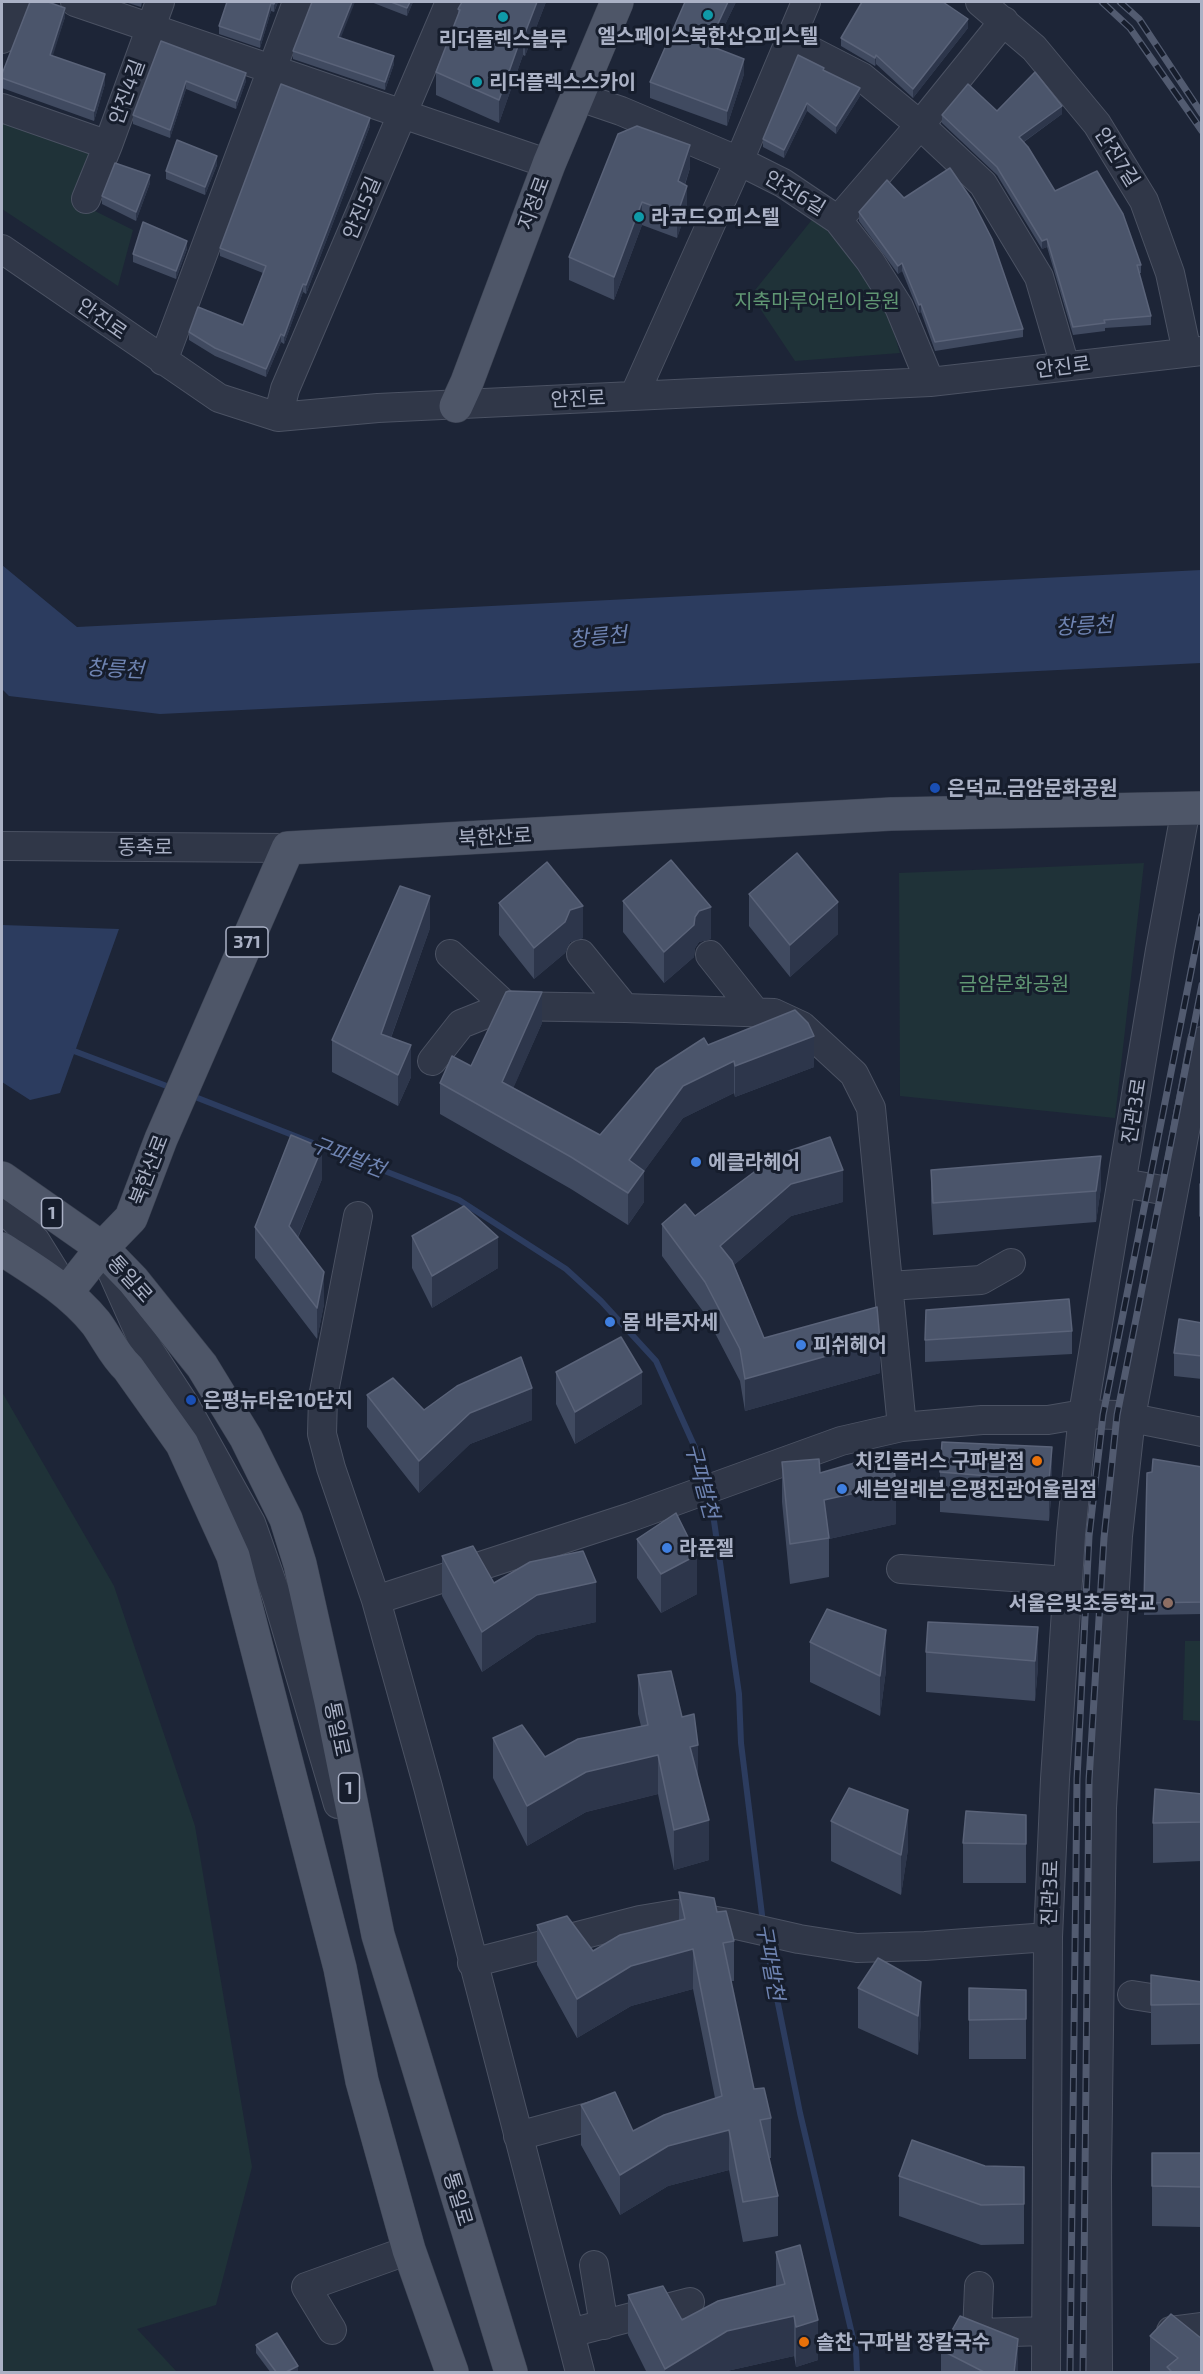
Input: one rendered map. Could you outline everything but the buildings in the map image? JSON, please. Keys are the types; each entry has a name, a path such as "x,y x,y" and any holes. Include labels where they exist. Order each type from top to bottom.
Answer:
{"main road":[{"name":"지정로","path":"456,406 549,164 617,2"},
{"name":"북한산로","path":"67,1292 102,1248 131,1218 161,1139 288,849 891,814 1194,808"},
{"name":"통일로","path":"2,1178 102,1248 133,1280 202,1366 246,1438 286,1519 300,1564 331,1702 378,1935 511,2373"},
{"path":"2,1249 67,1292 96,1323 120,1360 182,1444 233,1556 340,1968 363,2081 409,2250 452,2373"}],"street":[{"path":"2,39 17,2"},
{"path":"75,2 155,15 272,69 549,164"},
{"path":"163,361 297,2"},
{"name":"안진5길","path":"278,417 285,389 450,2"},
{"path":"634,396 739,161 806,2"},
{"name":"안진7길","path":"980,2 1034,48 1097,124 1144,201 1170,273 1194,351"},
{"name":"안진4길","path":"2,108 108,145 155,15"},
{"path":"838,220 920,125 1004,21"},
{"path":"790,40 862,77 920,125 983,184 1039,277 1065,366"},
{"name":"안진6길","path":"577,96 621,111 739,161 783,183 838,220 870,261 899,307 930,382"},
{"path":"86,199 108,145"},
{"name":"안진로","path":"2,249 219,398 278,417 378,408 930,382 1194,351"},
{"name":"진관3로","path":"1046,2373 1048,1937 1054,1779 1083,1414 1158,962 1194,808"},
{"name":"동축로","path":"2,846 288,849"},
{"path":"450,954 506,1006"},
{"path":"580,954 625,1008"},
{"path":"710,955 756,1013"},
{"path":"432,1061 461,1024 506,1006 774,1014 802,1026 854,1074 871,1108 902,1427"},
{"path":"1098,2373 1102,1783 1118,1536 1131,1417 1202,1041"},
{"path":"1123,1183 1173,1192"},
{"path":"2,1208 35,1240 67,1292"},
{"path":"358,1216 323,1396 322,1434 331,1468 376,1600 428,1787 580,2373"},
{"path":"889,1286 981,1280 1011,1263"},
{"path":"376,1600 632,1517 841,1441 902,1427 982,1420 1048,1420 1083,1414 1131,1417 1202,1432"},
{"path":"901,1569 1068,1581"},
{"path":"472,1963 640,1920 676,1914 799,1939 857,1948 926,1946 1048,1937"},
{"path":"1132,1995 1202,2006"},
{"path":"518,2136 607,2112"},
{"path":"332,2330 306,2287 409,2250"},
{"path":"594,2265 604,2325"},
{"path":"979,2286 976,2333 1046,2331"},
{"path":"570,2333 690,2302"},
{"path":"1171,2331 1202,2327"}],"green space":[{"path":"2,116 93,151 75,201 133,230 118,286 2,209"},
{"name":"지축마루어린이공원","path":"815,216 851,259 889,316 900,353 795,361 751,295"},
{"name":"금암문화공원","path":"1144,863 1115,1118 900,1096 899,873"},
{"path":"2,1392 114,1586 195,1826 252,2167 216,2305 137,2329 177,2372 2,2372"},
{"path":"1185,1641 1201,1641 1201,1721 1183,1720"}],"water":[{"name":"창릉천","path":"2,565 77,627 1201,570 1201,663 160,714 9,696 2,689"},
{"path":"2,925 119,929 60,1093 30,1100 2,1082"}],"waterway":[{"name":"구파발천","path":"74,1051 172,1088"},
{"name":"구파발천","path":"190,1095 459,1200 566,1269 601,1301 656,1361 697,1452 704,1483"},
{"name":"구파발천","path":"708,1496 714,1521 739,1694 741,1743 763,1923"},
{"name":"구파발천","path":"765,1939 800,2113 856,2351 857,2372"}],"railway":[{"path":"1102,2 1130,28 1202,131"},
{"path":"1120,2 1139,19 1202,114"},
{"path":"1070,2372 1077,1779 1089,1536 1103,1415 1202,916"},
{"path":"1083,2372 1089,1780 1104,1538 1117,1415 1202,985"}],"place":[{"name":"엘스페이스북한산오피스텔","path":"708,15"},
{"name":"리더플렉스블루","path":"503,17"},
{"name":"리더플렉스스카이","path":"477,82"},
{"name":"라코드오피스텔","path":"639,217"},
{"name":"은덕교.금암문화공원","path":"935,788"},
{"name":"에클라헤어","path":"696,1162"},
{"name":"몸 바른자세","path":"610,1322"},
{"name":"피쉬헤어","path":"801,1345"},
{"name":"은평뉴타운10단지","path":"191,1400"},
{"name":"치킨플러스 구파발점","path":"1037,1461"},
{"name":"세븐일레븐 은평진관어울림점","path":"842,1489"},
{"name":"라푼젤","path":"667,1548"},
{"name":"서울은빛초등학교","path":"1168,1603"},
{"name":"솔찬 구파발 장칼국수","path":"804,2342"}]}
